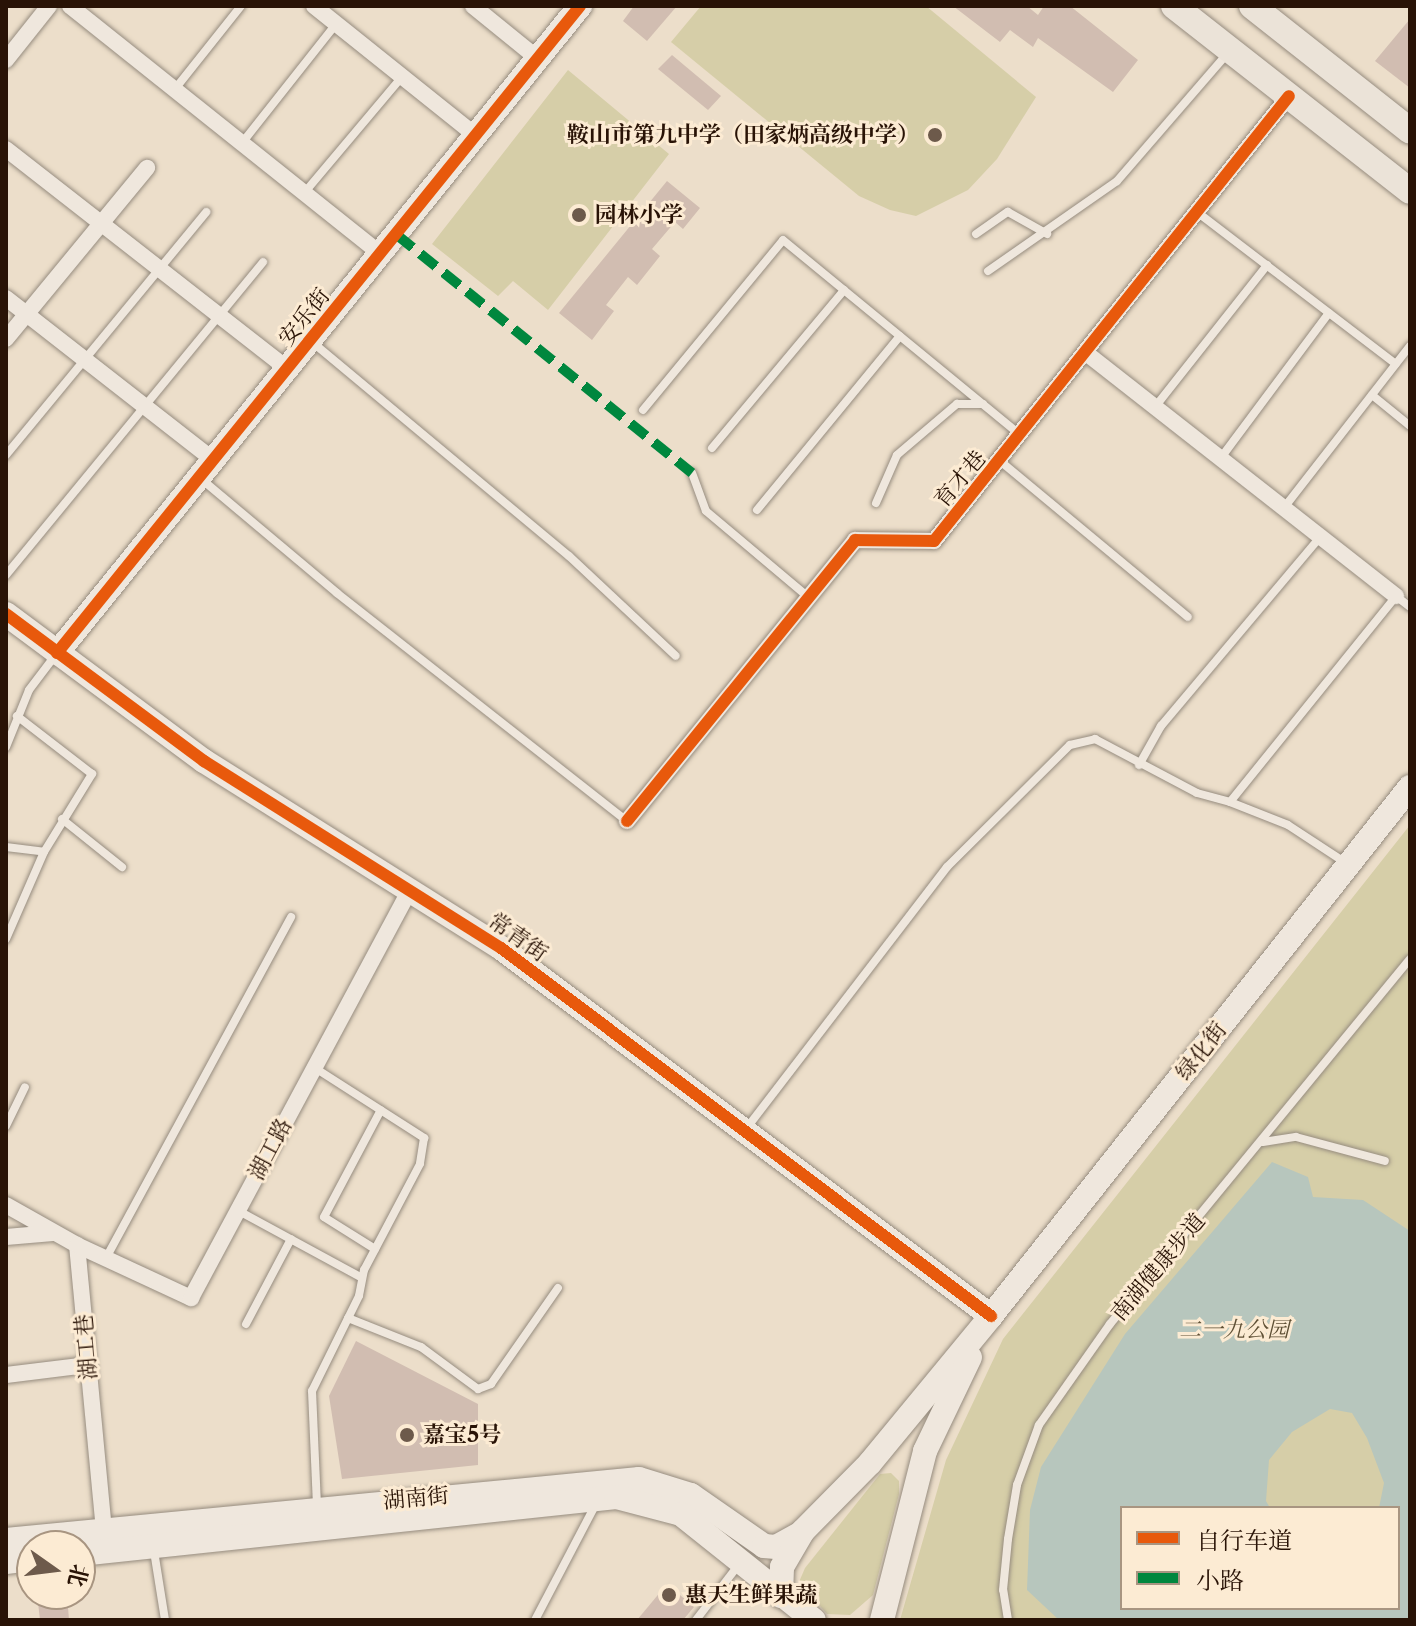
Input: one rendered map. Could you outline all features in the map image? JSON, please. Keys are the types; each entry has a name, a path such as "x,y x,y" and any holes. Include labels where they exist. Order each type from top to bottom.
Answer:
{"main road":[{"name":"安乐街","path":"57,653 580,6"},
{"path":"1174,6 1410,191"},
{"path":"1252,6 1410,131"},
{"name":"常青街","path":"6,614 204,761 501,948 991,1316"},
{"name":"绿化街","path":"781,1596 782,1567 803,1531 870,1463 991,1316 1410,787"},
{"name":"绿化街","path":"882,1620 914,1489 939,1416 991,1316"},
{"path":"870,1463 890,1460 910,1467 914,1489"},
{"name":"湖南街","path":"6,1540 639,1479 691,1495 764,1546 776,1547 803,1531"},
{"name":"湖南街","path":"96,1552 598,1499 670,1507 814,1620"},
{"path":"867,1620 888,1590"}],"street":[{"path":"7,58 49,6"},
{"path":"70,6 381,254"},
{"path":"314,6 475,135"},
{"path":"473,6 537,58"},
{"name":"育才巷","path":"627,821 855,540 934,541 1021,436 1289,96"},
{"path":"6,149 288,369"},
{"path":"6,339 147,168"},
{"path":"6,298 144,406 206,469"},
{"path":"1086,353 1396,596"},
{"name":"湖工路","path":"77,1245 191,1298 410,889"},
{"path":"6,1205 77,1245"},
{"path":"6,1237 53,1233"},
{"name":"湖工巷","path":"77,1245 104,1530"},
{"path":"6,1375 88,1365"}],"lane":[{"path":"175,89 241,6"},
{"path":"242,143 336,24"},
{"path":"988,271 1047,234 1129,170 1231,50"},
{"path":"305,193 403,77"},
{"path":"6,455 206,212"},
{"path":"976,234 1008,212 1047,234"},
{"path":"1197,212 1396,364"},
{"path":"643,410 783,240 1021,436"},
{"path":"6,575 263,262"},
{"path":"1155,407 1267,265"},
{"path":"712,448 844,290"},
{"path":"1220,459 1329,313"},
{"path":"757,510 900,336"},
{"path":"311,341 569,556 676,656"},
{"path":"1283,509 1410,346"},
{"path":"1372,395 1410,426"},
{"path":"876,503 897,455 957,404 983,404"},
{"path":"1000,461 1188,617"},
{"path":"206,469 337,593 627,821"},
{"path":"692,473 706,511 809,597"},
{"path":"1139,765 1161,726 1320,537"},
{"path":"1230,802 1396,596 1410,607"},
{"path":"6,747 17,716 57,653"},
{"path":"6,939 44,852 92,774 17,716"},
{"path":"745,1130 947,867 1070,745 1095,739 1139,765 1288,825 1349,864"},
{"path":"62,819 122,867"},
{"path":"6,847 44,852"},
{"path":"106,1258 291,917"},
{"name":"南湖健康步道","path":"1008,1620 1003,1590 1008,1539 1017,1485 1039,1425 1110,1324 1410,959"},
{"path":"314,1067 424,1138 420,1164 375,1249 348,1318 312,1391 317,1508"},
{"path":"6,1126 25,1087"},
{"path":"375,1249 324,1217 381,1110"},
{"path":"1262,1142 1296,1137 1385,1161"},
{"path":"237,1210 362,1278"},
{"path":"246,1324 291,1239"},
{"path":"348,1318 421,1347 478,1389 491,1384 558,1288"},
{"path":"535,1620 598,1499"},
{"path":"153,1546 165,1620"},
{"path":"696,1620 741,1563"}],"green space":[{"path":"701,6 926,6 1036,97 997,159 968,190 916,216 890,210 859,196 671,42"},
{"path":"568,70 669,154 548,310 513,281 498,296 432,244"},
{"name":"二一九公园","path":"1410,825 1410,1620 900,1620 946,1460 1003,1339"},
{"path":"891,1473 899,1481 899,1494 873,1595 850,1615 827,1614 799,1582 805,1568 880,1474"}],"shaded area":[{"path":"1272,1162 1308,1177 1313,1197 1363,1200 1410,1231 1410,1620 1059,1620 1027,1590 1030,1510 1041,1467 1125,1334"}],"building":[{"path":"634,6 677,6 647,41 623,21"},
{"path":"953,6 1027,6 1038,15 1044,6 1070,6 1138,60 1113,92 1038,38 1033,47 1010,30 1000,42"},
{"path":"1410,19 1410,88 1375,61"},
{"path":"672,55 721,96 708,110 658,69"},
{"path":"667,181 700,208 683,229 675,222 652,249 660,256 637,285 628,277 606,305 614,311 592,340 559,313"},
{"name":"嘉宝5号","path":"356,1341 478,1404 478,1465 342,1479 329,1396"},
{"name":"惠天生鲜果蔬","path":"667,1584 694,1607 683,1620 637,1620"},
{"path":"39,1610 68,1610 69,1620 40,1620"}],"marked path":[{"path":"397,235 692,473"}],"cycle path":[{"path":"57,653 580,6"},
{"path":"627,821 855,540 934,541 1289,96"},
{"path":"6,614 204,761 501,948 991,1316"}],"place":[{"name":"鞍山市第九中学（田家炳高级中学）","path":"935,135"},
{"name":"园林小学","path":"579,215"},
{"name":"嘉宝5号","path":"407,1435"},
{"name":"惠天生鲜果蔬","path":"669,1595"}]}
